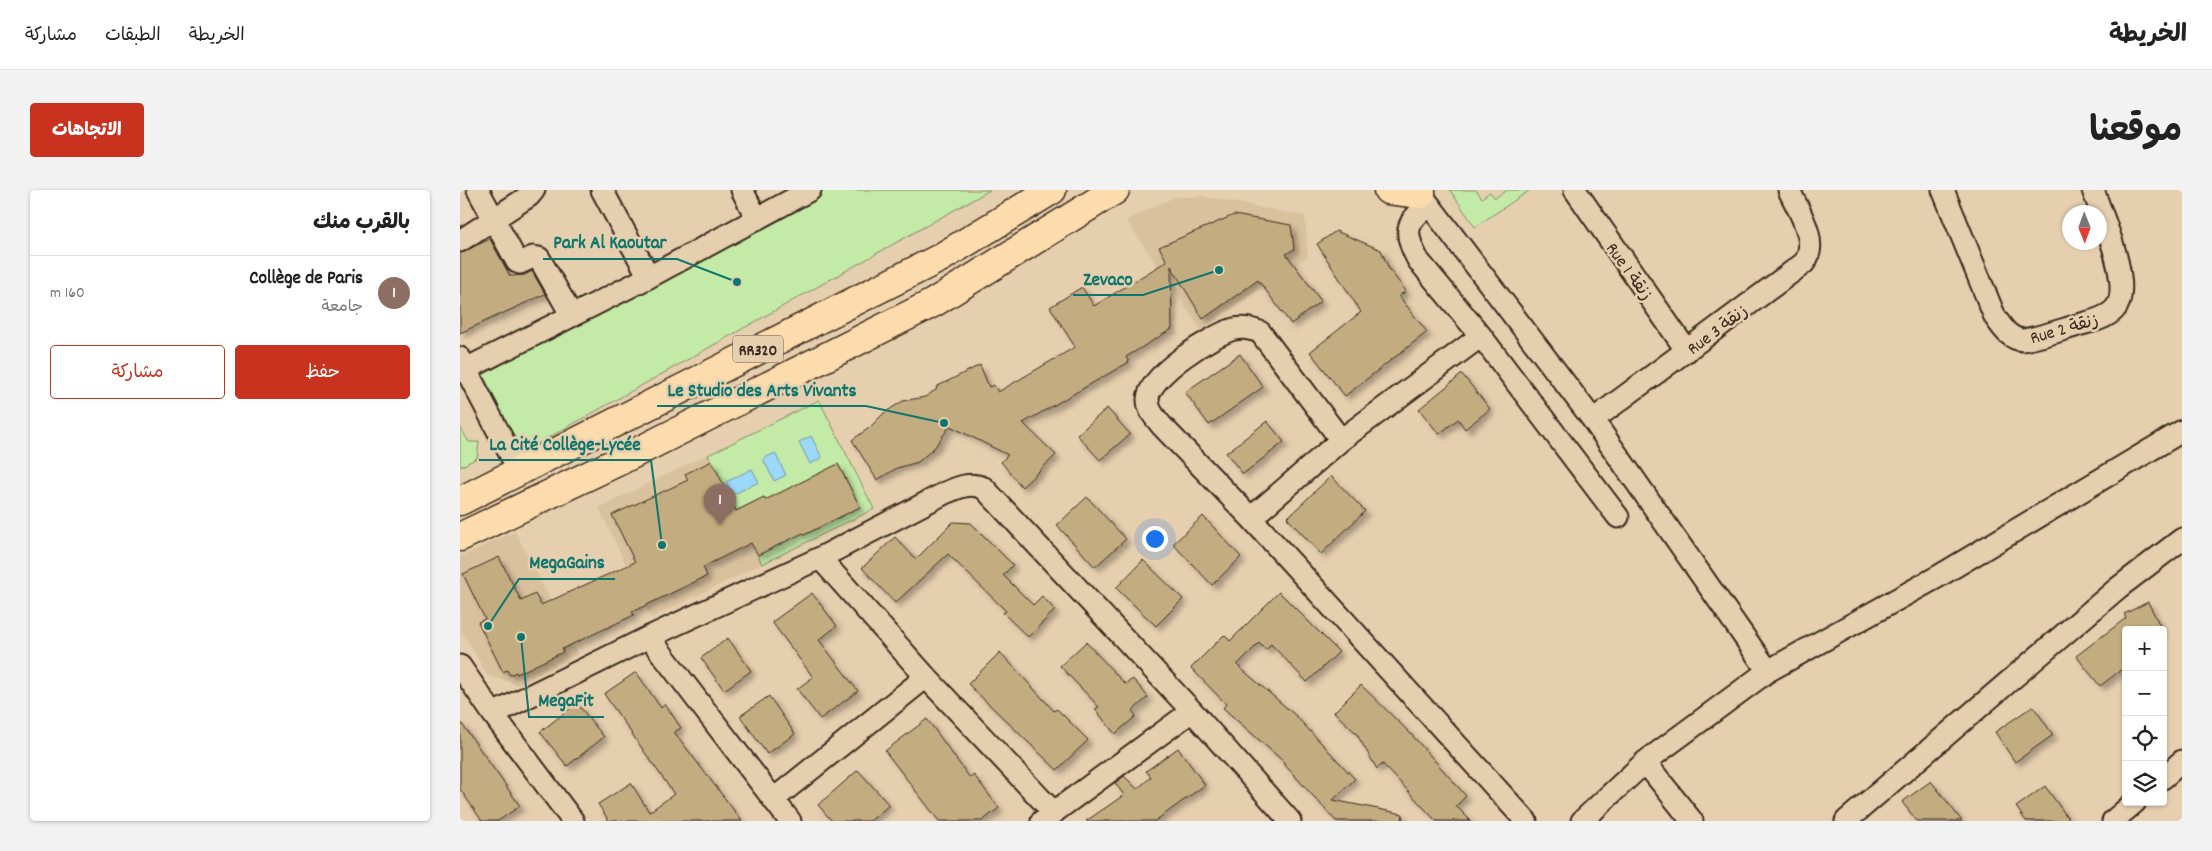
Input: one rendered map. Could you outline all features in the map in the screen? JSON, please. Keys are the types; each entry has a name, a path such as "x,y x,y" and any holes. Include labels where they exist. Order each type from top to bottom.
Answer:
{"main road":[{"name":"RR320","path":"460,501 940,258 1052,190"},
{"name":"RR320","path":"460,537 619,461 933,303 1115,190"},
{"path":"1388,190 1422,195"}],"street":[{"path":"478,190 518,263 533,257 539,258 572,316"},
{"path":"460,241 494,220 534,190"},
{"path":"602,190 649,277"},
{"path":"742,190 756,219"},
{"path":"519,471 463,364 572,316 649,277 810,190"},
{"name":"Rue 1 زنقة","path":"1575,190 1687,351"},
{"name":"Rue 3 زنقة","path":"1593,420 1804,263 1810,248 1803,221 1789,190"},
{"name":"Rue 2 زنقة","path":"1943,190 1996,316 2007,333 2017,339 2035,338 2097,319 2111,312 2118,304 2122,292 2115,258 2093,190"},
{"path":"1618,517 1481,336 1418,260 1412,248 1408,231 1422,195 1593,420 1768,671"},
{"path":"1341,440 1260,332 1248,328 1235,329 1221,335 1162,374 1150,388 1148,398 1150,411 1251,518 1526,821"},
{"path":"1251,518 1341,440 1481,336"},
{"path":"1582,821 1645,762 1768,671 1939,576 2182,431"},
{"path":"492,714 649,636 820,558 957,488 976,484 984,488 1192,711 1290,821"},
{"path":"1846,821 1871,813 2118,588 2182,539"},
{"path":"820,558 1048,817 1192,711"},
{"path":"649,636 790,821"},
{"path":"460,666 492,714 572,821"},
{"path":"774,799 926,677"},
{"path":"2167,774 2182,761"},
{"path":"1645,762 1692,821"},
{"path":"2113,821 2130,806"}],"shaded area":[{"path":"1202,196 1305,216 1308,256 1201,330 1126,220 1174,197"},
{"path":"708,454 762,564 651,618 599,508"},
{"path":"515,531 578,654 518,685 487,675 460,628 460,557"}],"green space":[{"path":"814,190 990,190 521,453 483,375"},
{"path":"1450,190 1476,190 1482,198 1490,192 1495,198 1507,190 1530,190 1475,227"},
{"path":"819,400 874,509 762,564 758,555 785,541 764,497 736,511 708,455","holes":["838,464 860,507 804,535 782,492"]},
{"path":"460,427 469,442 479,442 477,458 460,467"}],"water":[{"path":"811,436 822,458 810,464 799,442"},
{"path":"775,453 786,475 774,481 763,459"},
{"path":"752,469 759,482 732,495 726,482"}],"building":[{"path":"1234,215 1291,225 1294,249 1286,254 1321,301 1291,324 1258,280 1203,319 1171,266 1172,329 1126,357 1129,362 1023,423 1056,455 1022,487 1001,462 1008,455 950,426 934,448 918,462 897,468 877,480 852,440 869,428 884,413 903,401 925,397 937,389 936,387 980,365 989,387 994,385 998,392 1075,347 1050,307 1082,287 1094,306 1167,261 1159,247"},
{"path":"1336,231 1381,250 1389,269 1406,291 1399,296 1427,332 1345,396 1310,352 1361,312 1317,244"},
{"path":"490,239 510,276 525,275 532,271 545,294 460,333 460,253"},
{"path":"1240,354 1263,387 1209,425 1185,392"},
{"path":"1462,374 1490,409 1465,429 1458,419 1439,434 1419,409"},
{"path":"1107,408 1130,434 1100,460 1077,435"},
{"path":"1267,421 1284,442 1243,474 1226,453"},
{"path":"712,461 736,511 764,497 765,500 838,464 860,507 758,555 751,543 703,567 707,576 632,612 634,615 562,649 563,652 517,674 516,672 510,675 507,670 503,672 478,622 485,619 463,574 499,557 521,601 535,594 541,605 635,562 612,515 688,480 685,474"},
{"path":"1331,476 1365,511 1321,554 1287,518"},
{"path":"1087,497 1126,539 1095,567 1057,525"},
{"path":"1203,516 1241,557 1212,585 1173,544"},
{"path":"953,522 971,523 1013,565 1003,575 1033,605 1042,596 1055,610 1028,637 1003,613 1006,611 948,554 895,603 862,568 895,537 916,559"},
{"path":"1143,560 1183,599 1156,626 1116,588"},
{"path":"1279,592 1339,652 1307,682 1271,644 1266,650 1259,643 1237,665 1295,715 1355,779 1333,800 1403,814 1402,821 1336,821 1284,762 1223,708 1226,704 1191,668 1224,635 1230,641"},
{"path":"812,593 837,626 819,640 858,691 820,719 797,689 813,677 772,622"},
{"path":"2148,602 2160,626 2122,626 2122,669 2100,686 2076,656 2126,618 2124,614"},
{"path":"728,638 751,671 724,690 701,658"},
{"path":"1086,642 1125,684 1133,679 1148,697 1132,711 1136,716 1115,734 1095,709 1099,707 1060,666"},
{"path":"1000,652 1054,711 1057,709 1088,740 1057,770 968,684"},
{"path":"636,672 661,708 665,704 681,728 674,732 742,821 609,821 598,804 631,783 649,812 674,794 604,694"},
{"path":"1361,685 1411,734 1466,796 1456,806 1471,821 1436,821 1383,764 1377,769 1356,733 1334,712"},
{"path":"769,696 795,734 767,754 740,716"},
{"path":"577,703 604,737 567,766 540,732"},
{"path":"2033,706 2053,735 2015,762 1995,732"},
{"path":"927,719 970,778 974,775 999,808 982,821 939,821 885,751"},
{"path":"460,721 520,806 498,821 482,821 460,789"},
{"path":"1178,748 1205,785 1155,821 1086,821 1124,795 1115,783 1124,776 1137,789 1151,777 1146,771"},
{"path":"858,770 889,805 870,821 832,821 818,805"},
{"path":"1931,781 1962,821 1917,821 1902,802"},
{"path":"2045,786 2070,821 2026,821 2016,807"}],"place":[{"name":"Zevaco","path":"1219,270"},
{"name":"Park Al Kaoutar","path":"737,282"},
{"name":"Le Studio des Arts Vivants","path":"944,423"},
{"name":"Collège de Paris","path":"720,525"},
{"name":"La Cité Collège-Lycée","path":"662,545"},
{"name":"MegaGains","path":"488,626"},
{"name":"MegaFit","path":"521,637"}]}
